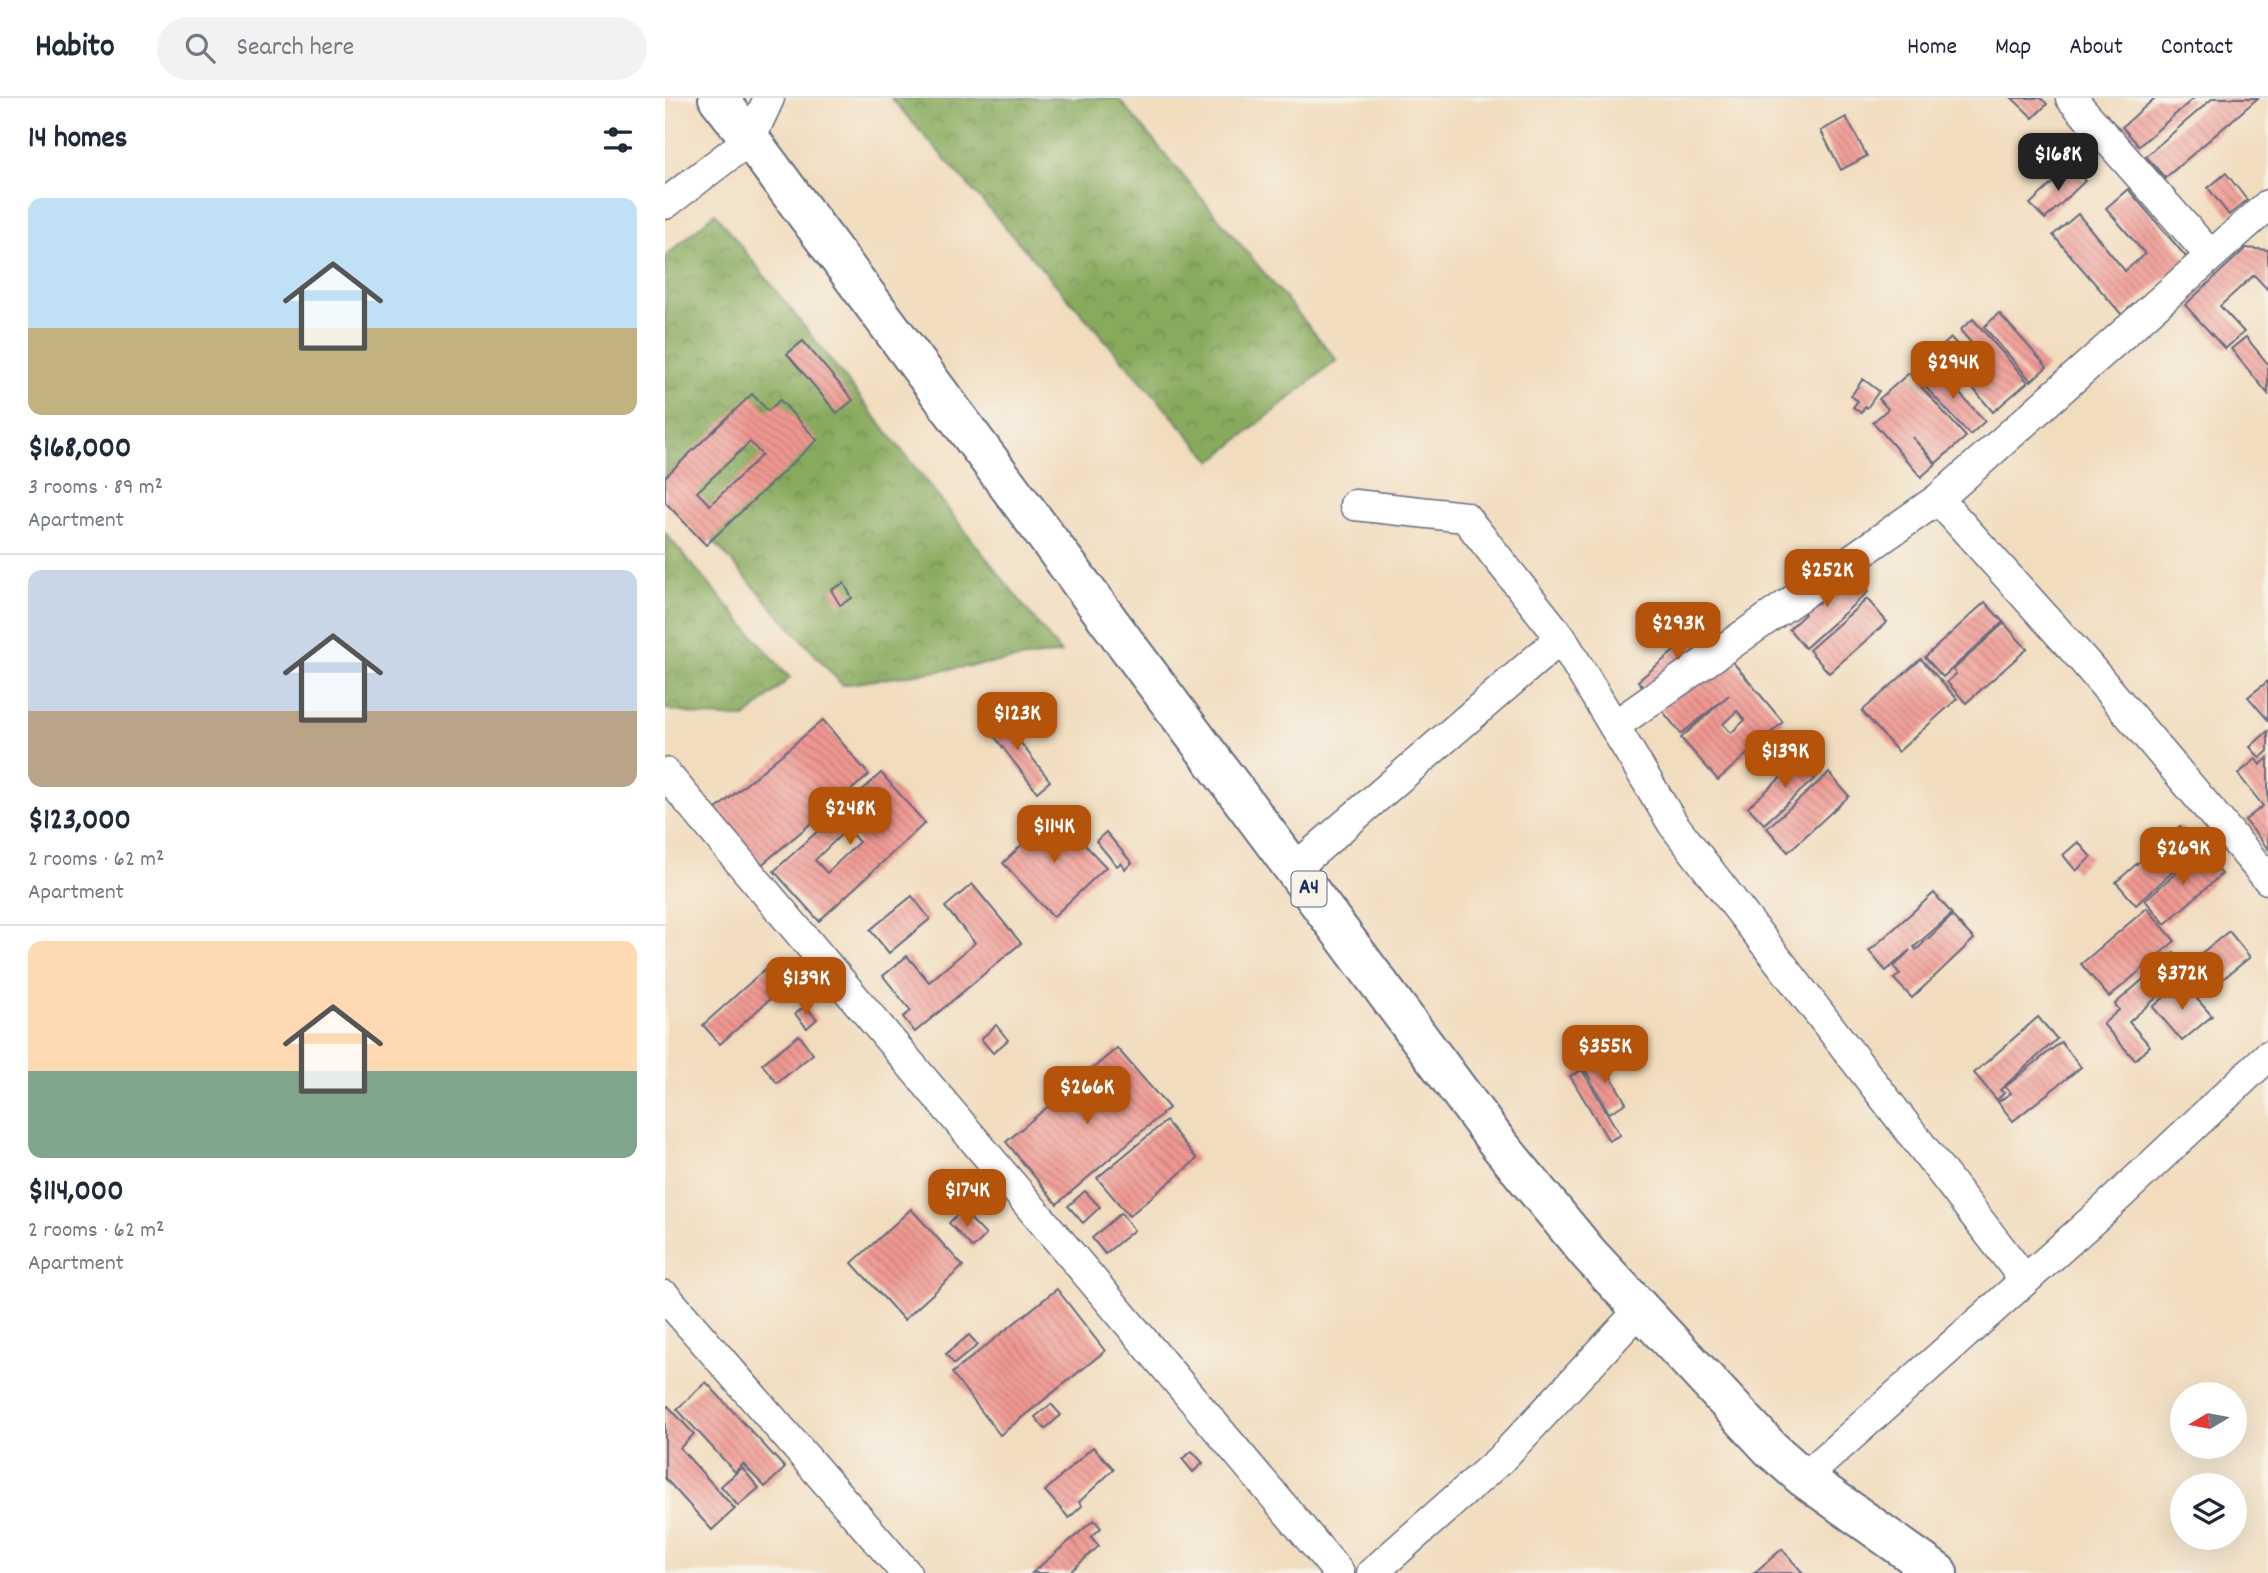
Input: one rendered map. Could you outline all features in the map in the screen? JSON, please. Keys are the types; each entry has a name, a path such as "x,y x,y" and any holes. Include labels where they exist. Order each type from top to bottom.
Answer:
{"highway":[{"name":"A4","path":"718,98 1497,1142 1589,1254 1771,1449 1804,1478 1938,1573"}],"street":[{"path":"665,204 750,139 769,98"},
{"path":"2071,98 2210,255"},
{"path":"1614,726 1938,499 2268,205"},
{"path":"1938,499 2084,660 2268,879"},
{"path":"1355,505 1465,517 1561,638 1673,824 2025,1280"},
{"path":"1294,869 1561,638"},
{"path":"665,773 1339,1573"},
{"path":"1804,1478 2025,1280 2268,1056"},
{"path":"665,1296 906,1573"},
{"path":"1372,1573 1501,1458 1640,1310"}],"green space":[{"path":"891,98 1118,98 1337,360 1212,461"},
{"path":"715,213 1061,653 842,685 665,487 665,257"},
{"path":"665,533 790,678 745,718 703,716 665,709"}],"building":[{"path":"2012,98 2041,98 2047,104 2033,118"},
{"path":"2155,98 2194,98 2139,146 2122,127"},
{"path":"2213,98 2258,98 2165,178 2146,156"},
{"path":"1846,117 1867,156 1841,170 1821,131"},
{"path":"2071,166 2085,181 2045,219 2030,204"},
{"path":"2226,173 2247,200 2229,215 2208,188"},
{"path":"2128,189 2187,258 2122,315 2053,235 2078,214 2125,271 2145,254 2106,208"},
{"path":"2246,248 2268,250 2268,290 2254,275 2220,306 2244,332 2225,349 2185,305"},
{"path":"1999,313 2047,367 2031,381 1984,327"},
{"path":"1973,319 2028,382 1993,412 1967,381 1988,362 1960,330"},
{"path":"2246,337 2268,364 2268,394 2231,349"},
{"path":"1951,338 1963,351 1948,365 1936,352"},
{"path":"803,341 853,400 837,413 787,354"},
{"path":"1974,348 1979,356 1969,364 1963,355"},
{"path":"1935,367 1985,421 1970,435 1920,381"},
{"path":"1909,373 1966,437 1936,463 1912,437 1936,464 1921,477 1873,422 1888,409 1879,399"},
{"path":"1863,379 1879,391 1861,413 1853,407 1858,401 1851,396"},
{"path":"752,394 768,411 780,400 817,440 706,545 665,502 665,477","holes":["750,442 762,455 710,505 697,492"]},
{"path":"1851,572 1869,591 1805,648 1789,629 1805,614 1797,605 1810,594 1818,603"},
{"path":"844,583 852,598 840,605 831,590"},
{"path":"1867,599 1887,622 1829,673 1809,650"},
{"path":"1985,602 2003,622 1943,677 1925,657"},
{"path":"2004,623 2027,649 1966,703 1947,682 1956,674 1953,670"},
{"path":"1703,627 1718,644 1653,698 1638,681"},
{"path":"1726,654 1783,722 1718,780 1681,738 1729,695 1681,734 1660,708","holes":["1737,711 1745,720 1731,733 1723,724"]},
{"path":"1921,659 1957,699 1898,752 1862,711"},
{"path":"2268,681 2268,720 2248,697"},
{"path":"997,712 1050,781 1037,792 984,723"},
{"path":"823,720 869,775 760,866 714,811"},
{"path":"2268,731 2268,751 2260,758 2250,747"},
{"path":"1806,755 1821,773 1764,824 1748,807"},
{"path":"2268,758 2268,849 2245,820 2263,806 2238,774 2256,759 2260,765"},
{"path":"881,773 925,823 819,921 774,871","holes":["847,829 859,842 827,873 815,860"]},
{"path":"1829,773 1849,796 1788,852 1767,828"},
{"path":"1055,813 1106,867 1053,917 1003,863"},
{"path":"2180,826 2199,848 2136,905 2116,882"},
{"path":"1106,832 1132,863 1125,869 1121,863 1117,866 1096,841"},
{"path":"2078,842 2091,857 2076,871 2063,855"},
{"path":"2201,851 2222,874 2165,924 2145,900"},
{"path":"972,884 1021,943 915,1032 903,1017 911,1011 883,976 907,956 929,982 975,943 945,907"},
{"path":"1934,893 1952,914 1914,947 1916,950 1952,916 1974,939 1912,998 1894,979 1900,974 1894,967 1910,950 1886,971 1869,951"},
{"path":"912,896 930,919 889,953 870,930"},
{"path":"2147,908 2175,941 2109,997 2081,964"},
{"path":"2229,931 2250,957 2208,991 2187,965"},
{"path":"2174,952 2189,969 2129,1022 2150,1046 2135,1060 2103,1024 2119,1010 2115,1004"},
{"path":"773,962 790,981 720,1044 703,1025"},
{"path":"2182,982 2212,1016 2182,1041 2153,1007"},
{"path":"805,1006 817,1019 807,1028 795,1014"},
{"path":"2038,1017 2057,1039 2000,1090 2004,1093 1997,1100 1974,1073"},
{"path":"996,1025 1008,1040 993,1053 981,1039"},
{"path":"799,1035 813,1054 777,1083 762,1064"},
{"path":"2061,1042 2081,1067 2013,1121 1998,1102 2011,1093 2005,1087"},
{"path":"1117,1048 1169,1108 1057,1204 1006,1142"},
{"path":"1600,1057 1626,1103 1609,1113 1583,1066"},
{"path":"1582,1070 1620,1135 1609,1141 1570,1076"},
{"path":"1166,1121 1197,1159 1129,1216 1097,1178"},
{"path":"1085,1191 1100,1207 1083,1223 1068,1206"},
{"path":"911,1209 963,1266 904,1320 852,1263"},
{"path":"962,1210 986,1235 973,1248 949,1223"},
{"path":"1121,1213 1134,1230 1105,1254 1092,1238"},
{"path":"1057,1289 1105,1351 1000,1435 952,1373"},
{"path":"969,1335 978,1345 954,1364 946,1354"},
{"path":"706,1382 785,1468 765,1487 743,1464 735,1472 677,1409"},
{"path":"1051,1404 1061,1415 1045,1429 1035,1417"},
{"path":"668,1406 694,1434 680,1448 735,1509 712,1530 665,1478 665,1409"},
{"path":"1093,1447 1114,1469 1079,1502 1082,1506 1069,1518 1045,1491"},
{"path":"1192,1451 1203,1463 1193,1472 1182,1459"},
{"path":"742,1468 759,1488 738,1506 721,1486"},
{"path":"1094,1520 1101,1528 1091,1537 1099,1546 1069,1573 1032,1573"},
{"path":"1782,1549 1803,1573 1754,1573"}]}
